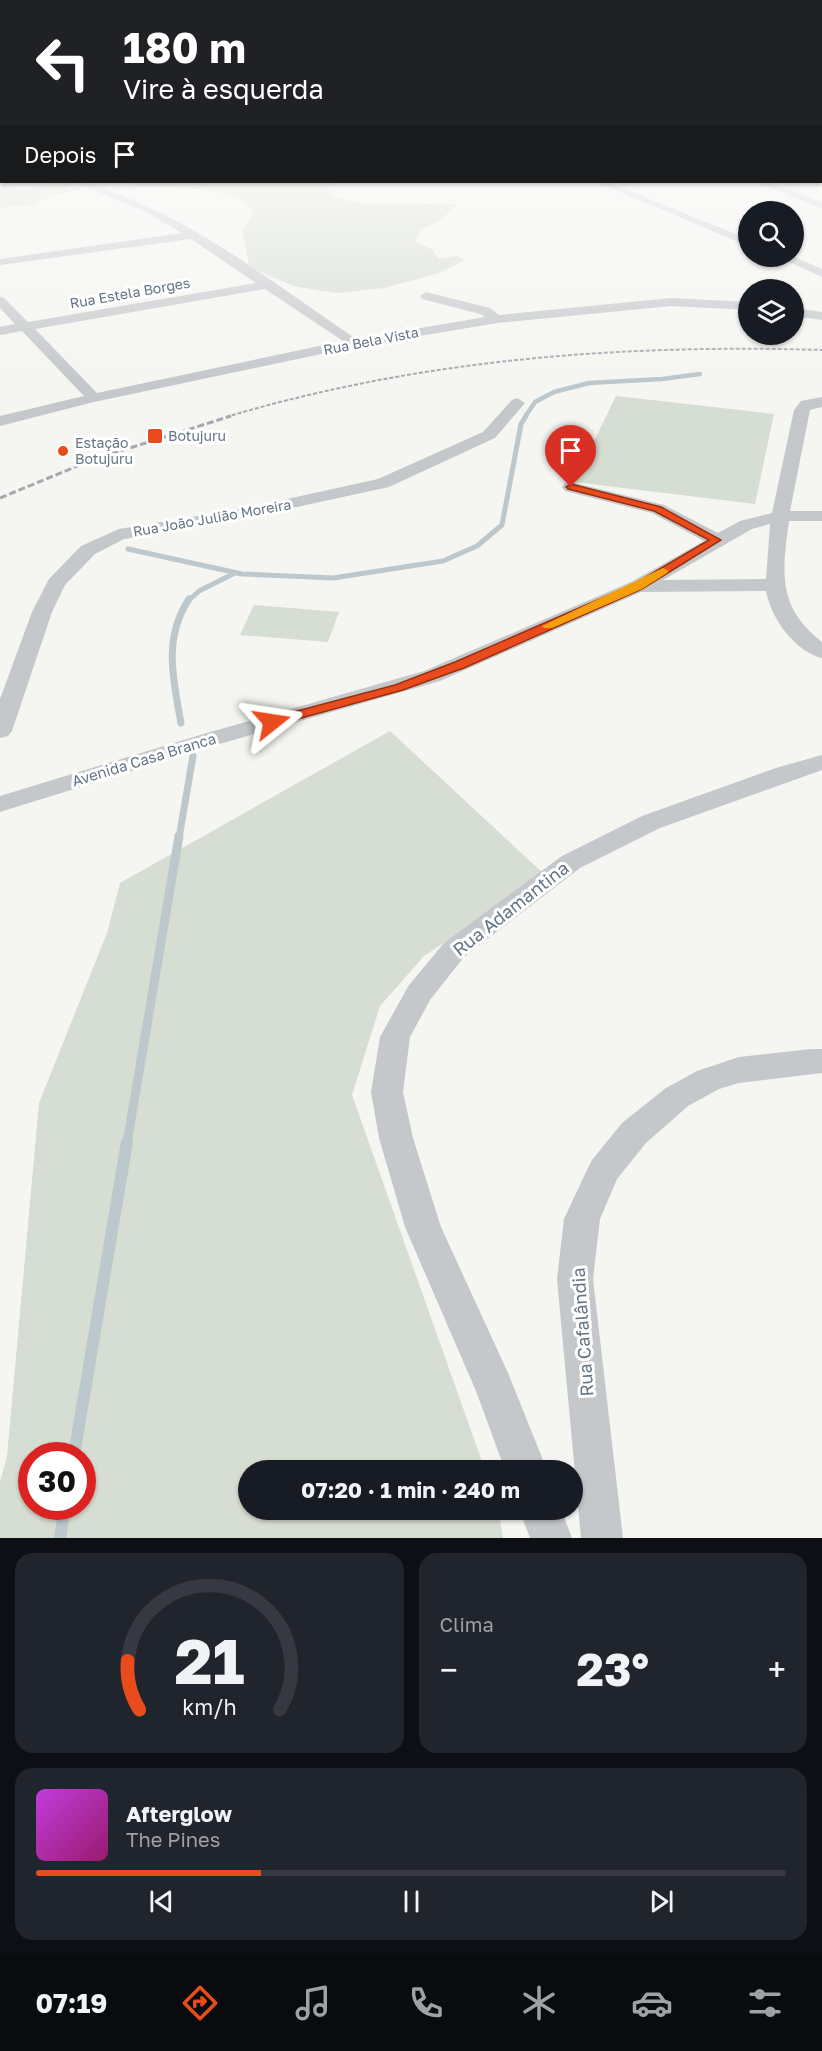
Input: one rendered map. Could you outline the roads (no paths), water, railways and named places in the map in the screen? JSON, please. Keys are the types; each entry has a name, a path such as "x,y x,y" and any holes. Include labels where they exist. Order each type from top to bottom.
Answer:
{"street":[{"path":"0,262 174,237"},
{"path":"197,237 354,344"},
{"path":"804,266 822,273"},
{"name":"Rua Estela Borges","path":"0,331 265,285"},
{"path":"426,296 485,311 497,319"},
{"path":"0,301 94,398"},
{"name":"Rua Bela Vista","path":"7,419 94,398 354,344 497,319 671,302 738,305"},
{"path":"804,313 822,316"},
{"path":"822,402 806,404 802,410 782,516 774,585 780,606 789,622 806,641 822,652"},
{"name":"Rua João Julião Moreira","path":"0,731 42,612 56,583 76,559 88,550 119,534 246,513 384,483 489,435 517,403"},
{"path":"0,408 7,419"},
{"path":"571,487 658,509 716,540"},
{"name":"Avenida Casa Branca","path":"0,804 208,740 410,684 460,665 638,586 746,525 782,516 822,516"},
{"path":"638,586 774,585"},
{"name":"Rua Adamantina","path":"522,1460 494,1387 423,1227 396,1138 387,1092 395,1037 419,993 454,950 572,862 651,822 788,772 822,762"},
{"name":"Rua Cafalândia","path":"602,1538 575,1279 582,1219 604,1170 634,1133 677,1097 708,1080 739,1070 822,1061"},
{"path":"544,1520 551,1538"}],"waterway":[{"path":"525,417 535,402 554,392 589,383 662,379 700,374"},
{"path":"128,549 242,574 333,578 443,561 477,546 502,525 521,424 526,416"},
{"path":"188,601 199,591 235,573"},
{"path":"181,723 172,659 176,629 189,599"},
{"path":"179,838 193,756"},
{"path":"127,1143 179,836"},
{"path":"76,1442 127,1142"},
{"path":"60,1538 63,1520"}],"railway":[{"path":"226,417 299,397 373,381 521,360 596,353 671,350 822,350"},
{"path":"0,498 92,460 231,416"}],"place":[{"name":"Botujuru","path":"155,436"},
{"name":"Estação Botujuru","path":"63,451"}]}
